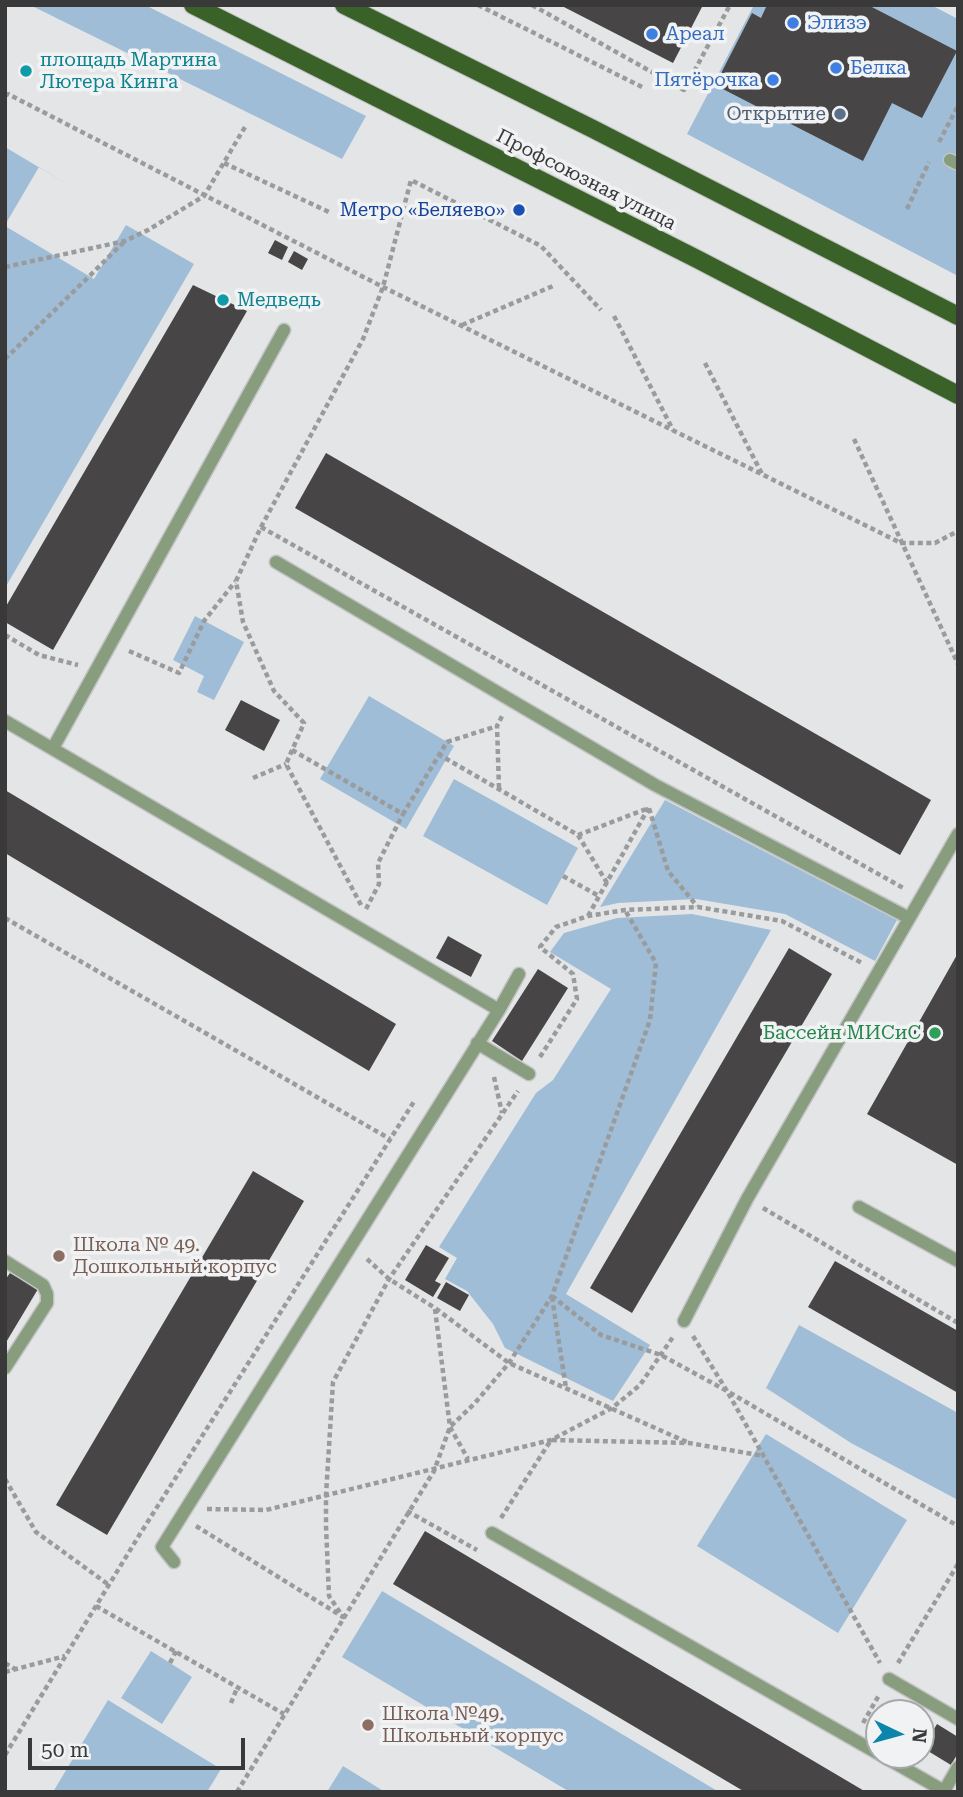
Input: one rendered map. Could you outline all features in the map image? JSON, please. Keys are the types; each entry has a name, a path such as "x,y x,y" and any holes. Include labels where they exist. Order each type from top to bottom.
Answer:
{"main road":[{"name":"Профсоюзная улица","path":"193,5 697,259 958,395"},
{"path":"344,5 958,316"}],"lane":[{"path":"53,748 284,330"},
{"path":"276,562 656,785 909,918"},
{"path":"5,721 499,1010"},
{"path":"684,1321 747,1199 958,834"},
{"path":"174,1562 162,1547 350,1245 482,1046 519,974"},
{"path":"482,1046 529,1074"},
{"path":"859,1207 958,1261"},
{"path":"5,1261 43,1285 47,1294 47,1303 5,1368"},
{"path":"492,1533 865,1746"},
{"path":"888,1679 958,1719"},
{"path":"906,1769 944,1791 958,1767"}],"path":[{"path":"478,5 642,87"},
{"path":"532,5 684,90 730,5"},
{"path":"6,95 383,287 901,543 935,543 958,531"},
{"path":"5,359 125,241 204,196 245,127"},
{"path":"224,163 329,212"},
{"path":"110,642 178,673 204,621 236,581 261,527 363,339 383,287 411,180 541,246 601,310"},
{"path":"5,267 125,241"},
{"path":"461,326 553,286"},
{"path":"614,316 673,430"},
{"path":"705,363 762,474"},
{"path":"854,439 958,664"},
{"path":"261,527 921,898"},
{"path":"236,581 243,622 274,691 304,723 286,764 253,778"},
{"path":"5,635 39,655 82,666"},
{"path":"286,764 365,912 379,884 378,863 447,742 498,726 499,788"},
{"path":"292,750 404,814"},
{"path":"438,754 578,835 607,883"},
{"path":"588,916 649,808 656,785"},
{"path":"578,835 649,808"},
{"path":"649,808 668,871 698,907"},
{"path":"563,876 599,896"},
{"path":"343,1617 329,1596 326,1495 333,1382 389,1279 577,999 573,974 540,947 556,927 588,916 625,910 698,907 782,921 878,971"},
{"path":"237,1792 434,1471 450,1427 475,1403 509,1363 552,1296 650,1020 656,963 625,910"},
{"path":"5,918 390,1139"},
{"path":"482,1046 502,1113"},
{"path":"5,1755 418,1095"},
{"path":"781,1217 958,1323"},
{"path":"350,1245 389,1279 435,1308 509,1363 689,1443"},
{"path":"552,1296 601,1335 661,1355 958,1526"},
{"path":"552,1296 566,1388"},
{"path":"435,1308 450,1427 469,1459"},
{"path":"480,1552 551,1440 612,1408 640,1385 684,1321 765,1456 888,1679"},
{"path":"185,1513 266,1510 434,1471 469,1459 551,1440 689,1443 765,1456"},
{"path":"5,1479 36,1532 110,1585"},
{"path":"185,1513 343,1617"},
{"path":"853,1739 958,1564"},
{"path":"96,1606 284,1714"},
{"path":"170,1663 176,1651"},
{"path":"5,1672 65,1656"},
{"path":"5,1663 15,1669"},
{"path":"231,1703 237,1688"}],"shaded area":[{"path":"30,5 145,5 366,116 342,159"},
{"path":"754,5 931,5 958,19 958,276 687,134"},
{"path":"5,147 39,167 5,225"},
{"path":"126,225 194,264 5,588 5,226 94,279"},
{"path":"195,616 244,642 214,700 197,692 204,676 173,660"},
{"path":"369,696 454,746 406,829 320,779"},
{"path":"454,779 578,848 547,905 423,836"},
{"path":"665,800 897,920 875,961 785,914 696,899 618,903 600,907"},
{"path":"692,914 771,930 566,1294 650,1345 613,1401 505,1348 493,1324 467,1291 445,1279 457,1258 439,1247 536,1093 553,1080 611,989 550,952 564,933 617,918"},
{"path":"799,1325 958,1413 958,1500 851,1443 766,1388"},
{"path":"766,1434 907,1520 838,1633 697,1546"},
{"path":"382,1591 719,1792 570,1792 342,1657"},
{"path":"151,1651 192,1677 162,1724 121,1698"},
{"path":"108,1700 221,1769 207,1792 53,1792"},
{"path":"343,1766 385,1792 327,1792"}],"building":[{"name":"Ареал","path":"560,5 703,5 673,63"},
{"name":"Белка","path":"767,5 868,5 957,51 922,118 892,103 863,161 715,85 752,13 761,18"},
{"path":"275,240 288,247 282,260 268,253"},
{"path":"294,251 308,259 302,270 288,262"},
{"path":"193,285 247,311 53,650 5,622 5,608"},
{"path":"326,453 931,800 900,855 295,508"},
{"path":"241,700 280,720 264,751 225,730"},
{"path":"5,790 396,1024 369,1071 5,853"},
{"path":"448,936 482,955 471,977 436,958"},
{"path":"789,948 832,974 632,1313 590,1288"},
{"name":"Бассейн МИСиС","path":"958,953 958,1165 867,1114"},
{"path":"538,969 568,988 522,1061 492,1041"},
{"path":"253,1171 304,1201 107,1535 56,1505"},
{"path":"426,1245 449,1258 435,1281 441,1284 433,1297 405,1280"},
{"path":"835,1261 958,1331 958,1393 808,1307"},
{"path":"10,1273 38,1289 5,1344 5,1280"},
{"path":"446,1282 469,1295 460,1311 437,1298"},
{"path":"425,1531 866,1792 745,1792 393,1584"},
{"path":"937,1724 958,1737 958,1753 951,1765 935,1755"}],"place":[{"name":"Элизэ","path":"793,23"},
{"name":"Ареал","path":"652,34"},
{"name":"Белка","path":"836,68"},
{"name":"площадь Мартина Лютера Кинга","path":"26,71"},
{"name":"Пятёрочка","path":"773,80"},
{"name":"Открытие","path":"840,114"},
{"name":"Метро «Беляево»","path":"519,210"},
{"name":"Медведь","path":"223,300"},
{"name":"Бассейн МИСиС","path":"935,1033"},
{"name":"Школа № 49. Дошкольный корпус","path":"59,1256"},
{"name":"Школа №49. Школьный корпус","path":"368,1725"}]}
